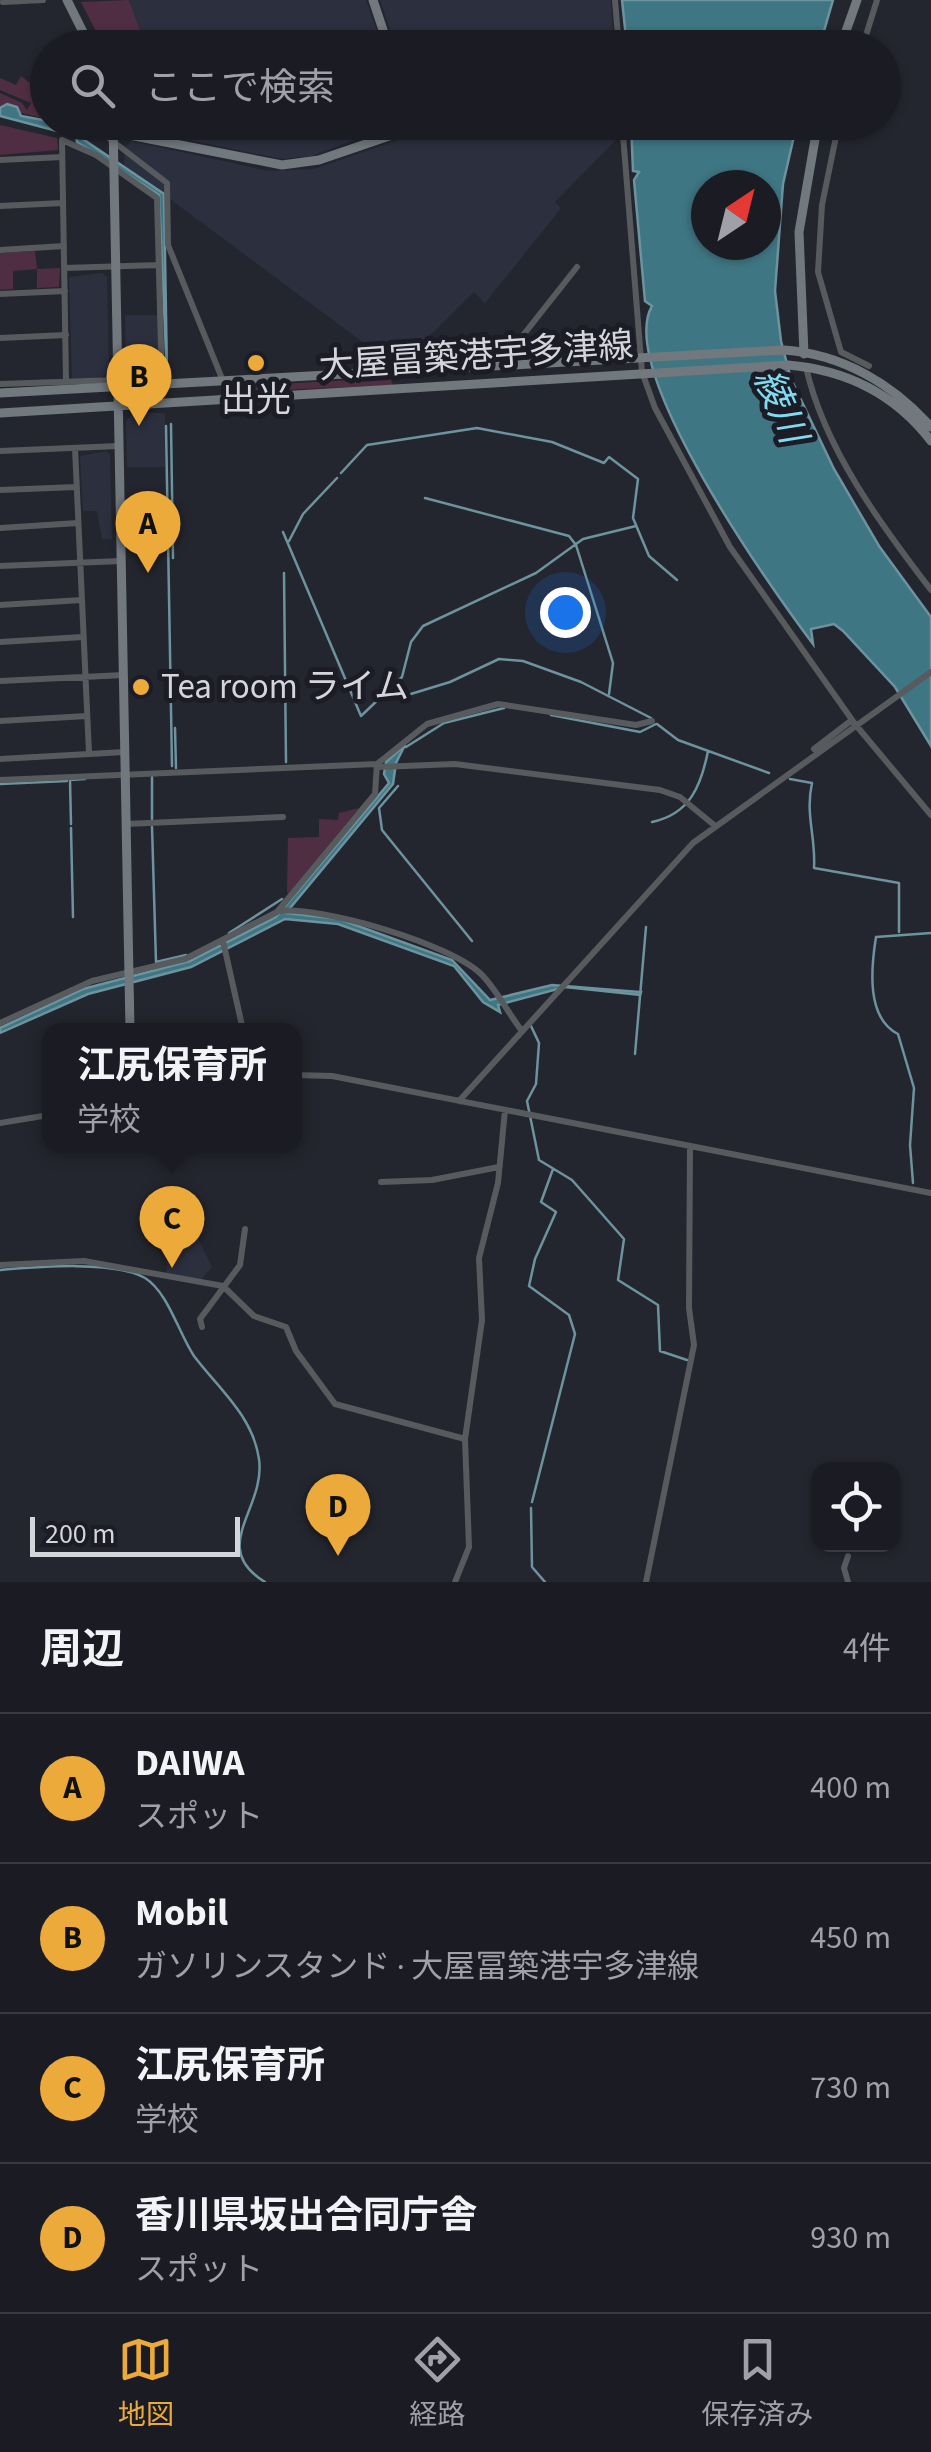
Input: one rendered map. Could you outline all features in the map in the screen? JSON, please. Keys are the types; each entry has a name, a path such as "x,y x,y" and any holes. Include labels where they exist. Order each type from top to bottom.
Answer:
{"main road":[{"path":"68,0 82,30"},
{"path":"373,0 383,30"},
{"path":"846,30 857,0"},
{"path":"113,140 130,1023"},
{"path":"154,140 282,165 319,160 378,140"},
{"path":"806,367 798,351 799,232 815,140"},
{"name":"大屋冨築港宇多津線","path":"0,394 118,384 162,386 644,356 798,351 868,375 894,391 931,427"},
{"path":"534,363 534,382"},
{"name":"大屋冨築港宇多津線","path":"0,413 646,372 806,367 868,375 931,440"},
{"path":"397,373 398,390"},
{"path":"223,382 230,399"}],"street":[{"path":"2,2 43,0"},
{"path":"614,0 617,30"},
{"path":"868,30 878,0"},
{"path":"66,380 62,140 114,167 157,198 162,386"},
{"path":"121,140 167,183 168,246 223,382"},
{"path":"624,140 644,356 655,408 730,546 856,722 931,815"},
{"path":"835,140 822,205 818,272 841,352 868,375"},
{"path":"0,160 62,157"},
{"path":"0,206 63,203"},
{"path":"0,250 64,246"},
{"path":"64,268 159,265"},
{"path":"506,365 513,348 577,267"},
{"path":"0,294 64,290"},
{"path":"0,338 66,335"},
{"path":"806,367 848,465 876,514 931,590"},
{"path":"0,384 66,380 118,384"},
{"path":"0,451 119,446"},
{"path":"74,448 89,753"},
{"path":"0,490 76,486"},
{"path":"0,528 78,523"},
{"path":"0,566 121,561"},
{"path":"0,604 82,600"},
{"path":"0,642 83,638"},
{"path":"458,1102 641,896 714,825 931,672"},
{"path":"0,681 124,675"},
{"path":"0,1023 72,988 129,978 225,945 278,912 375,794 379,766 427,724 487,705 517,704 636,725 652,720"},
{"path":"0,721 87,716"},
{"path":"0,759 125,752"},
{"path":"0,780 455,764 660,790 688,802 714,825"},
{"path":"126,824 283,817"},
{"path":"278,912 332,914 457,958 482,975 522,1031"},
{"path":"225,945 242,1023"},
{"path":"302,1075 332,1076 931,1193"},
{"path":"454,1582 469,1546 465,1439 482,1320 480,1250 499,1168 505,1110"},
{"path":"0,1123 42,1116"},
{"path":"646,1582 694,1346 688,1308 690,1146"},
{"path":"382,1182 432,1180 499,1168"},
{"path":"202,1327 200,1319 240,1264 246,1228"},
{"path":"0,1265 84,1262 223,1286 254,1316 286,1326 296,1351 335,1404 465,1439"},
{"path":"848,1556 848,1582"}],"shaded area":[{"path":"129,0 366,0 377,30 140,30"},
{"path":"129,0 140,30 95,30 81,2"},
{"path":"380,0 611,0 613,30 390,30"},
{"path":"21,76 30,83 30,103 0,90 0,78 16,85"},
{"path":"0,93 22,103 27,110 30,105 30,115 0,108"},
{"path":"0,125 30,132 30,140 57,140 58,150 0,155"},
{"path":"190,140 354,140 311,156 282,159"},
{"path":"398,140 616,140 555,202 561,208 485,303 474,292 402,363 341,365 372,349 124,165 125,147 131,141 268,171 314,169"},
{"path":"35,251 37,269 13,271 13,289 0,290 0,253"},
{"path":"60,268 59,287 37,288 37,269"},
{"path":"102,273 107,277 109,370 102,378 72,379 69,277"},
{"path":"125,315 158,315 159,375 133,376 126,370"},
{"path":"390,378 393,385 238,392 241,386"},
{"path":"133,413 165,413 165,467 127,467 126,422"},
{"path":"107,451 112,539 102,539 97,511 83,511 80,456"},
{"path":"359,808 287,892 288,838 319,837 319,819 338,820 339,813"},
{"path":"190,1223 212,1267 201,1280 166,1273 170,1243"}],"water":[{"path":"622,0 833,0 824,30 625,30"},
{"path":"7,104 17,107 21,116 30,118 30,124 0,116 0,108"},
{"path":"84,140 164,194 167,375 159,195 77,142"},
{"name":"綾川","path":"632,140 793,140 781,211 781,170 691,170 691,260 777,260 775,291 781,341 791,379 834,469 879,546 931,617 931,746 895,687 843,631 834,624 811,629 813,644 735,531 676,427 656,378 647,337 652,306 645,301 634,180 639,172 633,171"},
{"path":"405,745 396,763 393,784 286,913 339,919 452,960 490,1000 552,985 641,992 640,995 565,987 498,1005 500,1012 483,1002 454,966 338,924 285,919 191,967 88,994 0,1033 0,1028 83,989 190,961 276,917 389,783 384,774 386,762"}],"waterway":[{"path":"171,424 173,558"},
{"path":"166,426 172,766"},
{"path":"341,473 367,445 477,428 552,442 604,463 609,457 638,479 633,518 649,556 677,580"},
{"path":"289,541 303,514 337,478"},
{"path":"425,498 569,536 576,545 613,663 609,694"},
{"path":"283,532 361,716 402,677 411,642 423,626 536,573 583,539 636,526"},
{"path":"284,573 286,762"},
{"path":"395,687 401,697 450,682 499,659 523,661 581,682 651,718"},
{"path":"406,747 444,723 504,708"},
{"path":"551,715 640,732 656,724"},
{"path":"657,724 678,740 769,773"},
{"path":"175,728 176,768"},
{"path":"652,822 676,812 692,797 708,751"},
{"path":"152,777 152,819"},
{"path":"71,824 70,780 85,779"},
{"path":"790,779 812,783 814,868 899,883 899,932"},
{"path":"0,784 67,781"},
{"path":"398,786 379,808 382,830 472,941"},
{"path":"152,827 156,962 186,955"},
{"path":"71,828 73,917"},
{"path":"229,933 282,899"},
{"path":"635,1054 646,927"},
{"path":"913,1183 910,1145 914,1088 898,1034 888,1027 876,1004 873,963 876,937 931,933"},
{"path":"531,1026 539,1043 536,1084 527,1101 539,1160 572,1180 624,1239 618,1280 658,1305 660,1351 687,1360"},
{"path":"532,1502 575,1334 569,1315 529,1286 535,1259 556,1212 541,1202 553,1169"},
{"path":"0,1270 95,1267 131,1272 153,1284 194,1356 250,1429 259,1459 259,1477 243,1526 241,1555 249,1569 265,1582"},
{"path":"531,1508 532,1567 545,1582"}],"place":[{"name":"出光","path":"256,363"},
{"name":"Mobil","path":"139,426"},
{"name":"DAIWA","path":"148,573"},
{"name":"Tea room ライム","path":"141,687"},
{"name":"江尻保育所","path":"172,1268"},
{"name":"香川県坂出合同庁舎","path":"338,1556"}]}
